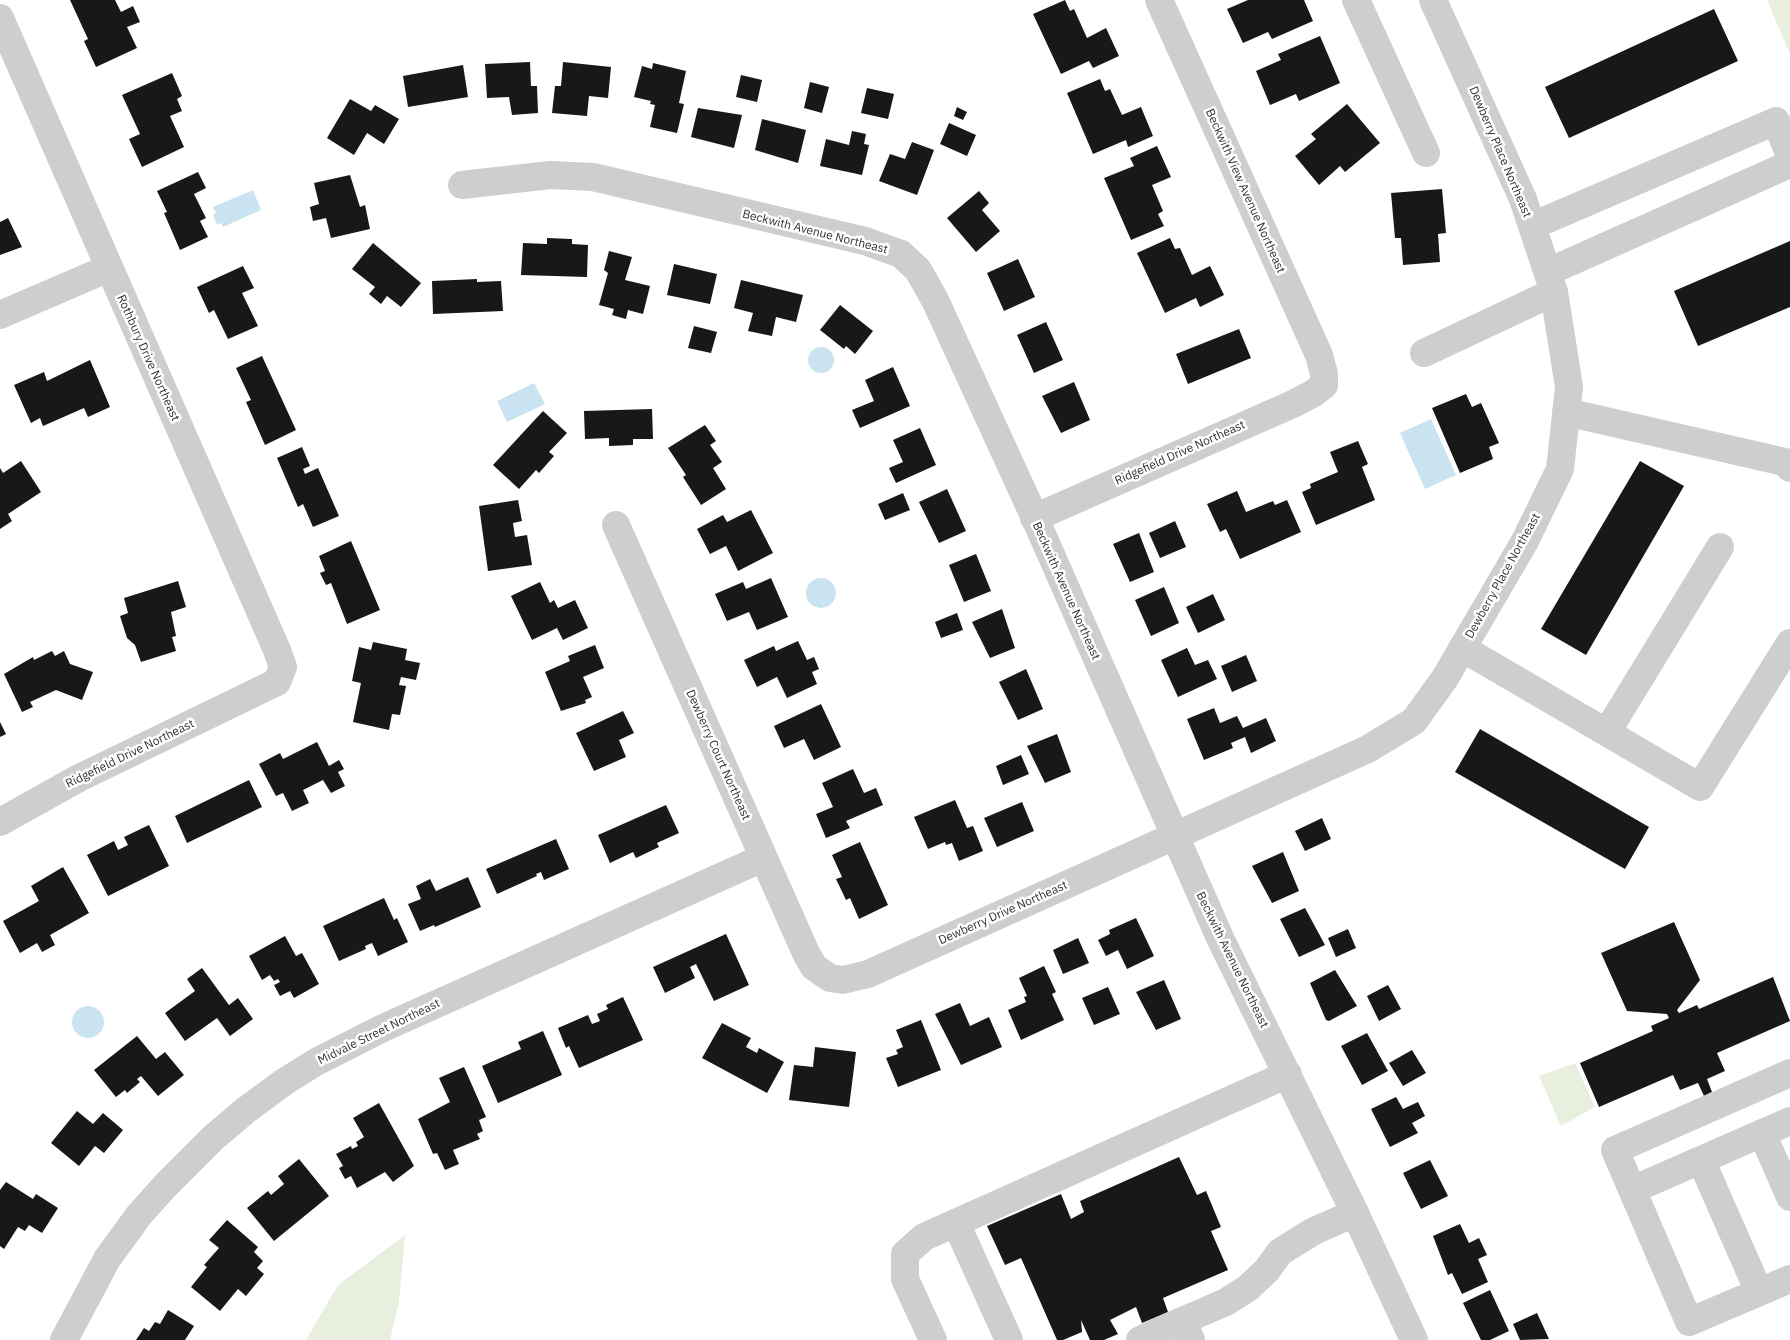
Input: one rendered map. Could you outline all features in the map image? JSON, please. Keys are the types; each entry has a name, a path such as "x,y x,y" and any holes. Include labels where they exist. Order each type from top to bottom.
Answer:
{"street":[{"name":"Beckwith View Avenue Northeast","path":"1159,0 1319,355 1324,374 1324,385"},
{"path":"1356,0 1426,153"},
{"name":"Dewberry Place Northeast","path":"1174,836 1368,749 1414,721 1444,678 1525,541 1560,469 1569,387 1551,282 1523,200 1433,0"},
{"name":"Rothbury Drive Northeast","path":"0,18 278,650 283,667 277,682 262,690"},
{"path":"1532,226 1776,121 1790,156"},
{"path":"1424,353 1551,282 1790,164"},
{"name":"Beckwith Avenue Northeast","path":"462,185 550,175 593,177 865,241 901,254 918,270 935,300 1034,518 1237,974 1356,1213 1414,1340"},
{"path":"0,315 109,268"},
{"name":"Ridgefield Drive Northeast","path":"1034,518 1292,404 1314,393 1324,385"},
{"path":"1566,412 1789,463 1790,468"},
{"name":"Dewberry Court Northeast","path":"616,525 806,953 814,967 830,978"},
{"path":"1607,732 1720,547"},
{"path":"1462,648 1700,787 1790,643"},
{"name":"Ridgefield Drive Northeast","path":"0,822 79,778 262,690"},
{"name":"Dewberry Drive Northeast","path":"830,978 843,980 868,974 1174,836"},
{"name":"Midvale Street Northeast","path":"64,1340 107,1259 166,1184 213,1138 246,1110 284,1082 316,1062 383,1028 763,858"},
{"path":"1789,1280 1689,1322 1615,1150 1790,1073"},
{"path":"933,1340 905,1278 904,1254 924,1237 1288,1074"},
{"path":"1632,1190 1790,1121"},
{"path":"1762,1133 1790,1197"},
{"path":"1701,1160 1759,1292"},
{"path":"1140,1340 1186,1330 1248,1288 1267,1270 1280,1252 1314,1231 1356,1213"},
{"path":"956,1223 1009,1340"}],"green space":[{"path":"1767,0 1790,0 1790,54"},
{"path":"1575,1063 1595,1107 1561,1126 1539,1076"},
{"path":"405,1235 399,1302 390,1340 306,1340 338,1285"}],"water":[{"path":"253,190 261,210 223,227 221,223 217,225 213,215 216,213 213,207"},
{"path":"821,347 830,351 834,360 830,369 821,373 812,369 808,360 812,351"},
{"path":"534,383 545,404 507,422 497,401"},
{"path":"1431,419 1456,475 1425,489 1400,433"},
{"path":"821,578 827,579 835,587 835,599 827,607 821,608 815,607 807,599 806,593 807,587 815,579"},
{"path":"88,1006 94,1007 99,1011 103,1016 103,1028 99,1033 94,1037 88,1038 82,1037 77,1033 73,1028 72,1022 73,1016 77,1011 82,1007"}],"building":[{"path":"70,0 115,0 121,12 133,6 140,22 127,27 137,48 96,67 84,41 88,39"},
{"path":"1065,0 1070,11 1074,9 1087,38 1106,28 1119,56 1093,68 1089,61 1061,74 1033,14"},
{"path":"1248,0 1304,0 1313,21 1272,39 1268,32 1243,43 1227,9"},
{"path":"1714,9 1738,61 1569,138 1545,87"},
{"path":"1320,36 1340,83 1299,101 1296,94 1270,105 1256,71 1281,60 1278,54"},
{"path":"530,62 531,86 537,86 538,113 512,115 509,97 487,98 485,64"},
{"path":"563,62 611,67 608,98 589,96 587,116 552,113 555,86 561,86"},
{"path":"653,63 686,71 679,103 684,104 677,133 650,127 655,105 650,104 651,101 634,97 642,66 652,69"},
{"path":"463,65 468,97 408,107 403,76"},
{"path":"172,73 182,96 177,99 182,111 170,116 184,147 142,167 129,139 140,134 122,95"},
{"path":"741,75 762,80 757,102 736,97"},
{"path":"1100,79 1105,91 1110,89 1122,115 1141,107 1153,136 1128,147 1126,140 1093,154 1067,93"},
{"path":"810,82 829,87 822,113 804,108"},
{"path":"867,88 894,94 888,119 861,113"},
{"path":"350,99 371,111 375,105 399,119 384,144 367,133 354,155 327,138"},
{"path":"1347,104 1380,143 1345,172 1340,166 1319,185 1295,156 1316,139 1311,134"},
{"path":"957,107 967,112 963,120 954,116"},
{"path":"698,108 742,115 734,148 691,137"},
{"path":"762,119 806,130 798,163 755,150"},
{"path":"949,123 976,135 967,156 940,144"},
{"path":"852,131 866,134 864,144 869,145 862,175 820,166 826,139 849,145"},
{"path":"912,142 934,150 917,195 879,181 890,154 905,159"},
{"path":"1157,146 1171,177 1152,185 1163,211 1158,214 1164,226 1131,240 1104,178 1134,166 1130,158"},
{"path":"198,172 206,188 194,194 206,218 200,221 208,237 180,250 164,213 167,212 157,191"},
{"path":"350,175 360,207 365,205 370,229 331,238 326,218 313,221 310,207 319,204 314,183"},
{"path":"1442,189 1446,233 1438,234 1440,262 1403,265 1401,238 1395,238 1391,193"},
{"path":"979,191 989,203 982,210 1000,231 976,252 947,218"},
{"path":"8,218 22,247 0,255 0,222"},
{"path":"547,238 572,239 572,244 588,245 587,277 521,275 523,243 547,244"},
{"path":"1170,238 1175,249 1180,248 1192,275 1210,266 1224,295 1200,307 1196,298 1165,313 1137,253"},
{"path":"1790,241 1790,307 1698,346 1674,291"},
{"path":"373,243 421,283 401,307 387,296 381,304 369,294 375,287 352,269"},
{"path":"609,251 632,257 625,280 650,286 643,314 628,310 626,319 612,315 614,309 599,305 608,273 604,270"},
{"path":"1018,259 1035,297 1004,311 987,273"},
{"path":"674,264 717,274 710,304 667,295"},
{"path":"243,266 254,288 242,293 258,326 228,339 214,310 209,313 197,287"},
{"path":"477,279 477,282 501,281 503,311 433,314 432,281"},
{"path":"741,280 803,295 796,322 776,317 772,336 748,331 753,313 734,308"},
{"path":"840,305 873,331 855,354 846,346 844,349 820,330"},
{"path":"1046,322 1063,360 1034,373 1017,335"},
{"path":"694,326 717,332 711,353 688,348"},
{"path":"1239,329 1251,358 1188,384 1176,354"},
{"path":"262,356 296,430 265,445 246,402 251,400 236,368"},
{"path":"90,360 110,407 88,417 84,408 43,426 40,418 31,423 14,385 44,372 47,381"},
{"path":"893,367 910,406 860,428 852,410 874,401 865,380"},
{"path":"1074,382 1090,420 1061,433 1042,396"},
{"path":"1466,394 1472,407 1481,403 1499,443 1489,447 1493,459 1460,473 1432,408"},
{"path":"652,409 653,439 633,439 633,445 609,446 609,438 585,439 584,411"},
{"path":"543,411 567,433 549,452 554,456 539,473 536,470 519,489 493,465"},
{"path":"705,425 716,441 710,445 722,462 713,468 726,489 701,505 683,477 686,475 668,448"},
{"path":"920,428 936,465 896,483 889,468 903,462 893,440"},
{"path":"1358,441 1368,464 1362,467 1375,500 1316,525 1302,492 1311,488 1310,484 1338,472 1330,452"},
{"path":"302,447 310,466 303,469 305,474 318,468 339,516 313,527 303,504 298,507 277,458"},
{"path":"21,461 41,492 8,514 12,521 0,529 0,468 3,473"},
{"path":"1640,461 1684,486 1586,655 1541,629"},
{"path":"947,489 966,531 939,543 919,502"},
{"path":"1237,491 1246,512 1273,501 1275,505 1287,500 1301,532 1240,559 1226,529 1220,532 1207,504"},
{"path":"903,493 910,510 885,520 878,504"},
{"path":"518,500 522,521 513,523 515,537 527,535 532,565 488,571 479,506"},
{"path":"751,510 773,553 738,571 726,546 710,554 697,529 723,515 727,522"},
{"path":"1175,521 1186,547 1160,558 1149,533"},
{"path":"1139,533 1154,572 1130,582 1113,544"},
{"path":"351,541 380,610 347,624 331,583 326,585 320,573 325,571 319,556"},
{"path":"976,554 991,591 964,602 949,565"},
{"path":"771,578 788,617 757,630 749,612 727,621 715,594 743,582 746,589"},
{"path":"178,581 186,607 171,612 176,636 172,637 176,651 141,662 135,645 127,638 120,616 128,613 124,598"},
{"path":"540,582 550,603 554,600 558,608 575,600 588,628 563,640 557,628 532,640 511,596"},
{"path":"1164,587 1179,623 1151,636 1135,600"},
{"path":"1213,594 1225,620 1198,633 1186,607"},
{"path":"1002,609 1015,648 990,658 972,622"},
{"path":"957,613 963,630 941,638 935,622"},
{"path":"798,641 807,660 814,657 819,669 812,672 817,684 787,698 777,677 757,687 744,660 774,646 776,651"},
{"path":"373,642 407,649 405,660 420,663 416,680 401,677 399,685 406,686 400,715 392,714 389,730 353,722 361,683 352,681 359,647 371,650"},
{"path":"595,645 604,668 583,677 592,697 585,700 586,703 561,711 545,672 570,661 568,656"},
{"path":"1187,648 1195,665 1208,660 1217,679 1178,697 1161,660"},
{"path":"52,651 55,656 64,651 70,664 93,672 82,700 56,690 30,702 33,707 22,712 4,674 33,657 34,660"},
{"path":"1246,655 1257,681 1232,692 1221,666"},
{"path":"1026,669 1043,709 1018,720 999,682"},
{"path":"821,704 841,747 814,760 804,739 784,748 774,726"},
{"path":"1214,708 1220,723 1237,716 1243,728 1266,718 1276,741 1251,753 1245,737 1231,743 1233,748 1204,760 1187,719"},
{"path":"623,711 634,733 619,740 626,757 594,771 576,733"},
{"path":"0,722 6,734 0,737"},
{"path":"1480,729 1649,827 1625,869 1455,772"},
{"path":"1057,734 1071,772 1045,783 1027,746"},
{"path":"317,742 329,766 339,760 344,769 338,772 345,786 331,793 323,780 303,790 309,803 292,811 283,793 276,796 259,764 280,753 283,759"},
{"path":"1021,755 1029,774 1003,785 996,766"},
{"path":"853,769 864,793 876,788 883,805 846,821 850,828 826,838 816,814 833,807 822,783"},
{"path":"249,780 262,807 187,843 175,816"},
{"path":"955,800 967,828 973,826 983,851 959,861 952,843 946,845 945,842 928,849 914,817"},
{"path":"1022,802 1034,831 997,847 984,818"},
{"path":"666,805 679,833 657,843 659,847 636,858 633,852 610,863 598,835"},
{"path":"1322,818 1331,839 1305,851 1295,831"},
{"path":"149,825 169,866 108,896 87,855 114,841 118,850 128,845 124,837"},
{"path":"556,839 569,869 544,880 541,872 536,874 537,876 497,894 486,869"},
{"path":"860,842 888,905 859,919 850,898 846,900 836,879 842,877 832,855"},
{"path":"1283,852 1299,891 1272,903 1252,866"},
{"path":"63,867 89,913 50,935 55,945 42,952 37,943 20,953 3,921 39,901 31,886"},
{"path":"468,877 481,907 435,927 434,925 420,931 408,904 421,899 416,886 430,879 436,891"},
{"path":"384,898 394,920 397,918 408,942 378,956 372,943 365,946 366,949 339,961 323,926"},
{"path":"1305,908 1325,945 1299,957 1280,919"},
{"path":"1136,918 1154,956 1127,969 1118,950 1106,956 1098,940 1110,934 1109,930"},
{"path":"1674,922 1700,980 1677,1010 1679,1013 1697,1005 1699,1009 1773,977 1790,1021 1717,1053 1725,1071 1707,1079 1712,1092 1704,1096 1698,1083 1680,1090 1673,1075 1599,1107 1580,1063 1653,1031 1651,1026 1669,1018 1667,1014 1627,1011 1601,953"},
{"path":"1348,929 1356,948 1336,957 1328,938"},
{"path":"726,934 749,985 714,1001 696,964 690,967 695,978 665,993 653,967"},
{"path":"285,936 296,956 302,953 319,984 294,998 290,991 280,996 274,985 280,982 278,979 274,981 270,975 262,980 249,956"},
{"path":"1078,938 1089,963 1063,974 1053,950"},
{"path":"1044,966 1056,992 1052,994 1064,1020 1021,1040 1008,1010 1026,1002 1024,997 1027,996 1019,978"},
{"path":"202,968 229,1005 238,998 253,1019 230,1036 217,1018 185,1041 165,1013 195,991 187,979"},
{"path":"1335,970 1357,1006 1329,1021 1326,1020 1310,983"},
{"path":"1164,980 1181,1019 1156,1030 1136,992"},
{"path":"1388,985 1401,1009 1379,1021 1367,996"},
{"path":"1108,987 1120,1014 1094,1025 1082,998"},
{"path":"623,997 643,1040 579,1068 569,1046 566,1048 558,1028 588,1015 592,1024 600,1021 597,1014 608,1009 606,1005"},
{"path":"960,1003 970,1026 989,1017 1002,1047 961,1065 935,1014"},
{"path":"921,1020 941,1070 898,1087 886,1058 898,1054 896,1050 903,1047 896,1030"},
{"path":"722,1023 751,1038 746,1047 757,1053 759,1048 784,1062 767,1093 702,1058"},
{"path":"543,1031 562,1075 498,1103 482,1066 521,1049 518,1042"},
{"path":"1367,1033 1388,1071 1362,1085 1341,1046"},
{"path":"137,1036 156,1059 165,1052 184,1075 158,1096 141,1076 137,1079 140,1082 127,1093 125,1090 116,1097 94,1070"},
{"path":"815,1047 856,1052 849,1107 789,1100 794,1065 813,1067"},
{"path":"1412,1050 1426,1073 1403,1086 1389,1063"},
{"path":"464,1067 486,1117 479,1120 483,1131 477,1134 480,1139 453,1150 459,1164 445,1170 437,1153 433,1154 418,1119 450,1102 439,1078"},
{"path":"1396,1097 1403,1109 1418,1102 1425,1116 1412,1123 1418,1133 1390,1147 1371,1109"},
{"path":"379,1103 414,1166 393,1182 385,1172 357,1188 351,1176 345,1179 339,1168 343,1166 336,1154 351,1146 352,1149 358,1146 356,1142 364,1137 353,1118"},
{"path":"77,1111 93,1124 103,1113 123,1130 104,1153 95,1146 79,1166 51,1143"},
{"path":"1179,1157 1197,1195 1206,1191 1221,1227 1211,1231 1228,1270 1163,1298 1168,1312 1142,1323 1136,1307 1110,1320 1118,1334 1104,1340 1090,1340 1081,1320 1082,1332 1063,1340 1057,1340 1021,1258 1005,1265 987,1226 1061,1194 1071,1219 1084,1212 1080,1201"},
{"path":"299,1159 329,1196 274,1241 247,1208 268,1191 271,1195 284,1184 278,1176"},
{"path":"1430,1160 1448,1196 1421,1209 1403,1173"},
{"path":"6,1182 33,1199 36,1194 58,1208 42,1233 29,1225 25,1231 18,1227 4,1249 0,1246 0,1190"},
{"path":"227,1220 258,1247 254,1252 263,1261 257,1268 264,1274 246,1296 238,1289 220,1311 191,1287 207,1267 204,1265 219,1248 209,1240"},
{"path":"1460,1224 1469,1243 1479,1238 1487,1255 1478,1259 1488,1282 1462,1294 1452,1273 1448,1275 1433,1236"},
{"path":"1490,1290 1509,1331 1490,1340 1481,1340 1463,1303"},
{"path":"168,1310 194,1326 185,1340 136,1340 144,1328 149,1331 155,1322 160,1324"},
{"path":"1537,1313 1549,1339 1520,1340 1513,1324"}]}
